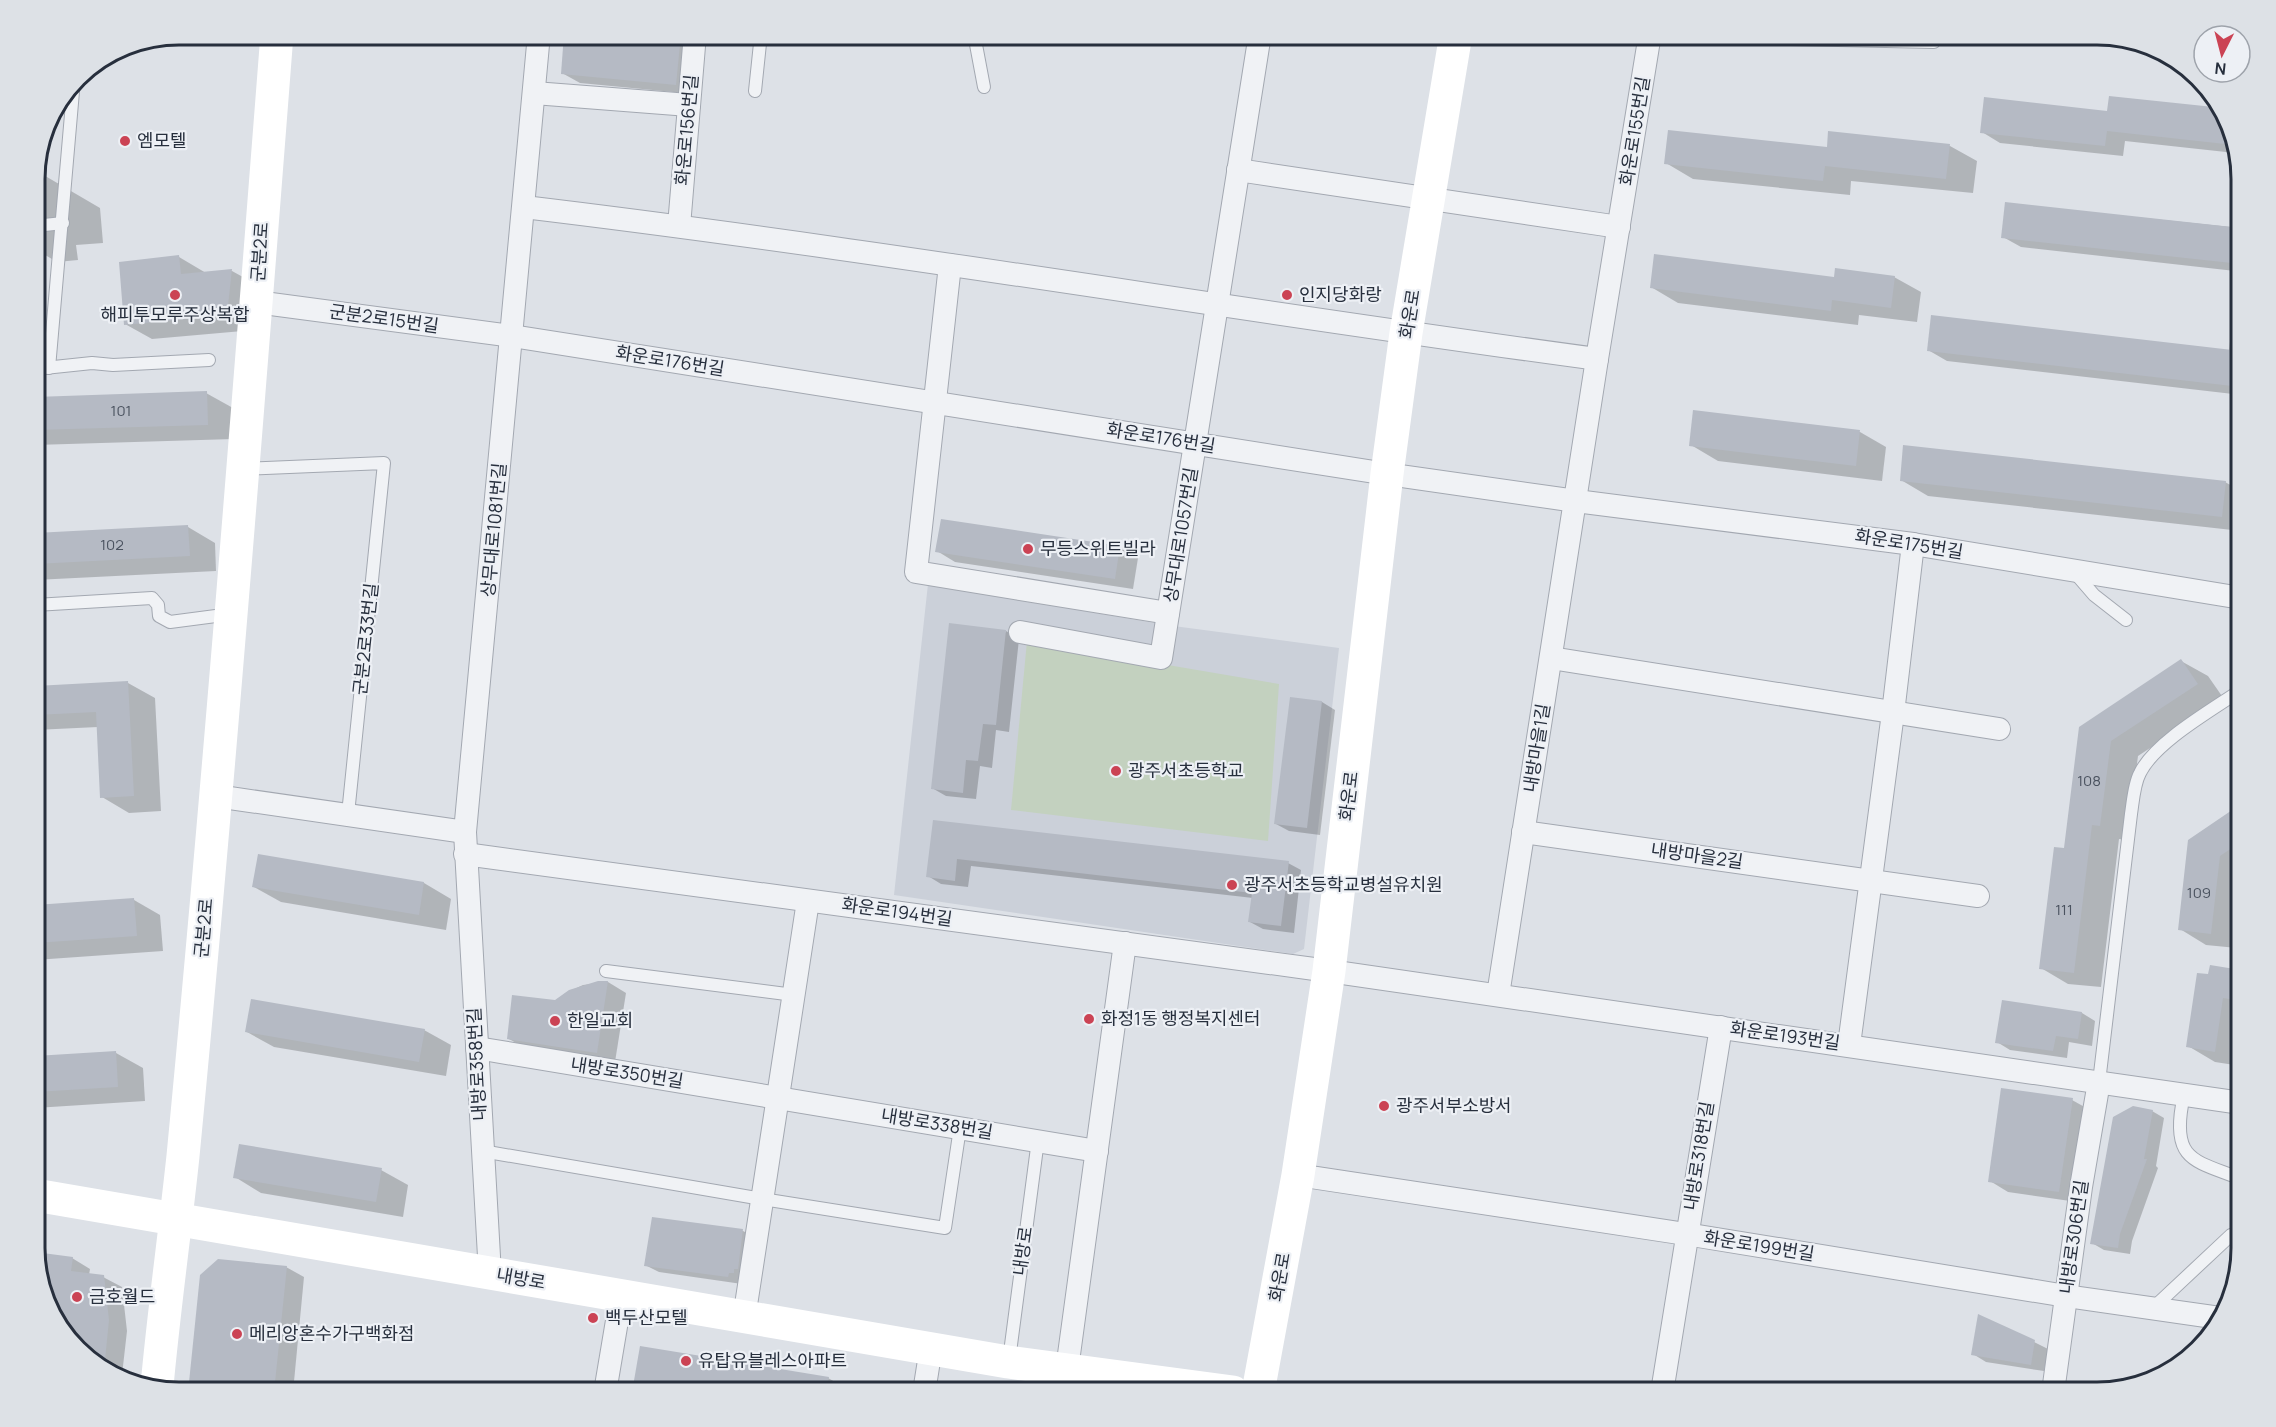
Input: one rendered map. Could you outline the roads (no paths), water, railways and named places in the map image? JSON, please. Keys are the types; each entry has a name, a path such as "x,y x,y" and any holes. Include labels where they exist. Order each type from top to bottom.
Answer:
{"street":[{"name":"군분2로","path":"158,1380 176,1220 216,796 244,469 276,45"},
{"name":"상무대로1081번길","path":"465,843 538,45"},
{"name":"화운로156번길","path":"679,226 694,45"},
{"name":"상무대로1057번길","path":"1020,632 1161,658 1258,45"},
{"name":"화운로","path":"1260,1382 1298,1175 1329,971 1387,474 1406,333 1453,45"},
{"name":"화운로155번길","path":"1619,227 1648,45"},
{"path":"534,93 689,105"},
{"path":"1238,170 1619,227 1576,501"},
{"path":"524,207 679,226 1597,359"},
{"path":"950,265 916,572 1167,619"},
{"name":"군분2로15번길","path":"256,302 512,336"},
{"name":"화운로176번길","path":"512,336 1387,474"},
{"name":"화운로175번길","path":"1387,474 1576,501 1914,544 2231,596"},
{"name":"내방마을1길","path":"1498,995 1576,501"},
{"path":"1849,1046 1914,544"},
{"path":"1551,658 1999,729"},
{"path":"216,796 348,814 465,843"},
{"name":"내방마을2길","path":"1524,832 1978,896"},
{"name":"화운로194번길","path":"465,843 808,900 1329,971"},
{"name":"내방로358번길","path":"465,843 490,1274"},
{"path":"744,1318 808,900"},
{"path":"1067,1369 1125,944"},
{"name":"화운로193번길","path":"1329,971 2231,1102"},
{"name":"내방로318번길","path":"1664,1382 1720,1027"},
{"name":"내방로350번길","path":"477,1048 778,1098"},
{"name":"내방로306번길","path":"2054,1382 2099,1082"},
{"name":"내방로338번길","path":"778,1098 1097,1151"},
{"name":"화운로199번길","path":"1298,1175 1686,1234 2066,1296 2212,1317"},
{"name":"내방로","path":"45,1197 1008,1362 1161,1382"},
{"path":"607,1382 621,1297"},
{"path":"926,1382 931,1347"}],"lane":[{"path":"755,91 760,45"},
{"path":"976,45 984,87"},
{"path":"49,368 74,97"},
{"path":"45,225 63,223"},
{"path":"45,368 92,363 113,365 209,360"},
{"name":"군분2로33번길","path":"244,469 384,464 348,814"},
{"path":"2072,570 2094,595 2126,620"},
{"path":"45,604 152,598 158,604 159,616 170,622 232,614"},
{"path":"2099,1082 2131,814 2138,774 2148,759 2162,746 2231,697"},
{"path":"606,971 794,995"},
{"path":"2182,1105 2178,1126 2181,1143 2192,1160 2231,1175"},
{"path":"482,1151 945,1228 960,1128"},
{"name":"내방로","path":"1008,1362 1038,1140"},
{"path":"2152,1308 2231,1236"}],"place":[{"name":"엠모텔","path":"125,141"},
{"name":"해피투모루주상복합","path":"175,295"},
{"name":"인지당화랑","path":"1287,295"},
{"name":"무등스위트빌라","path":"1028,549"},
{"name":"광주서초등학교","path":"1116,771"},
{"name":"광주서초등학교병설유치원","path":"1232,885"},
{"name":"화정1동 행정복지센터","path":"1089,1019"},
{"name":"한일교회","path":"555,1021"},
{"name":"광주서부소방서","path":"1384,1106"},
{"name":"금호월드","path":"77,1297"},
{"name":"백두산모텔","path":"593,1318"},
{"name":"메리앙혼수가구백화점","path":"237,1334"},
{"name":"유탑유블레스아파트","path":"686,1361"}]}
